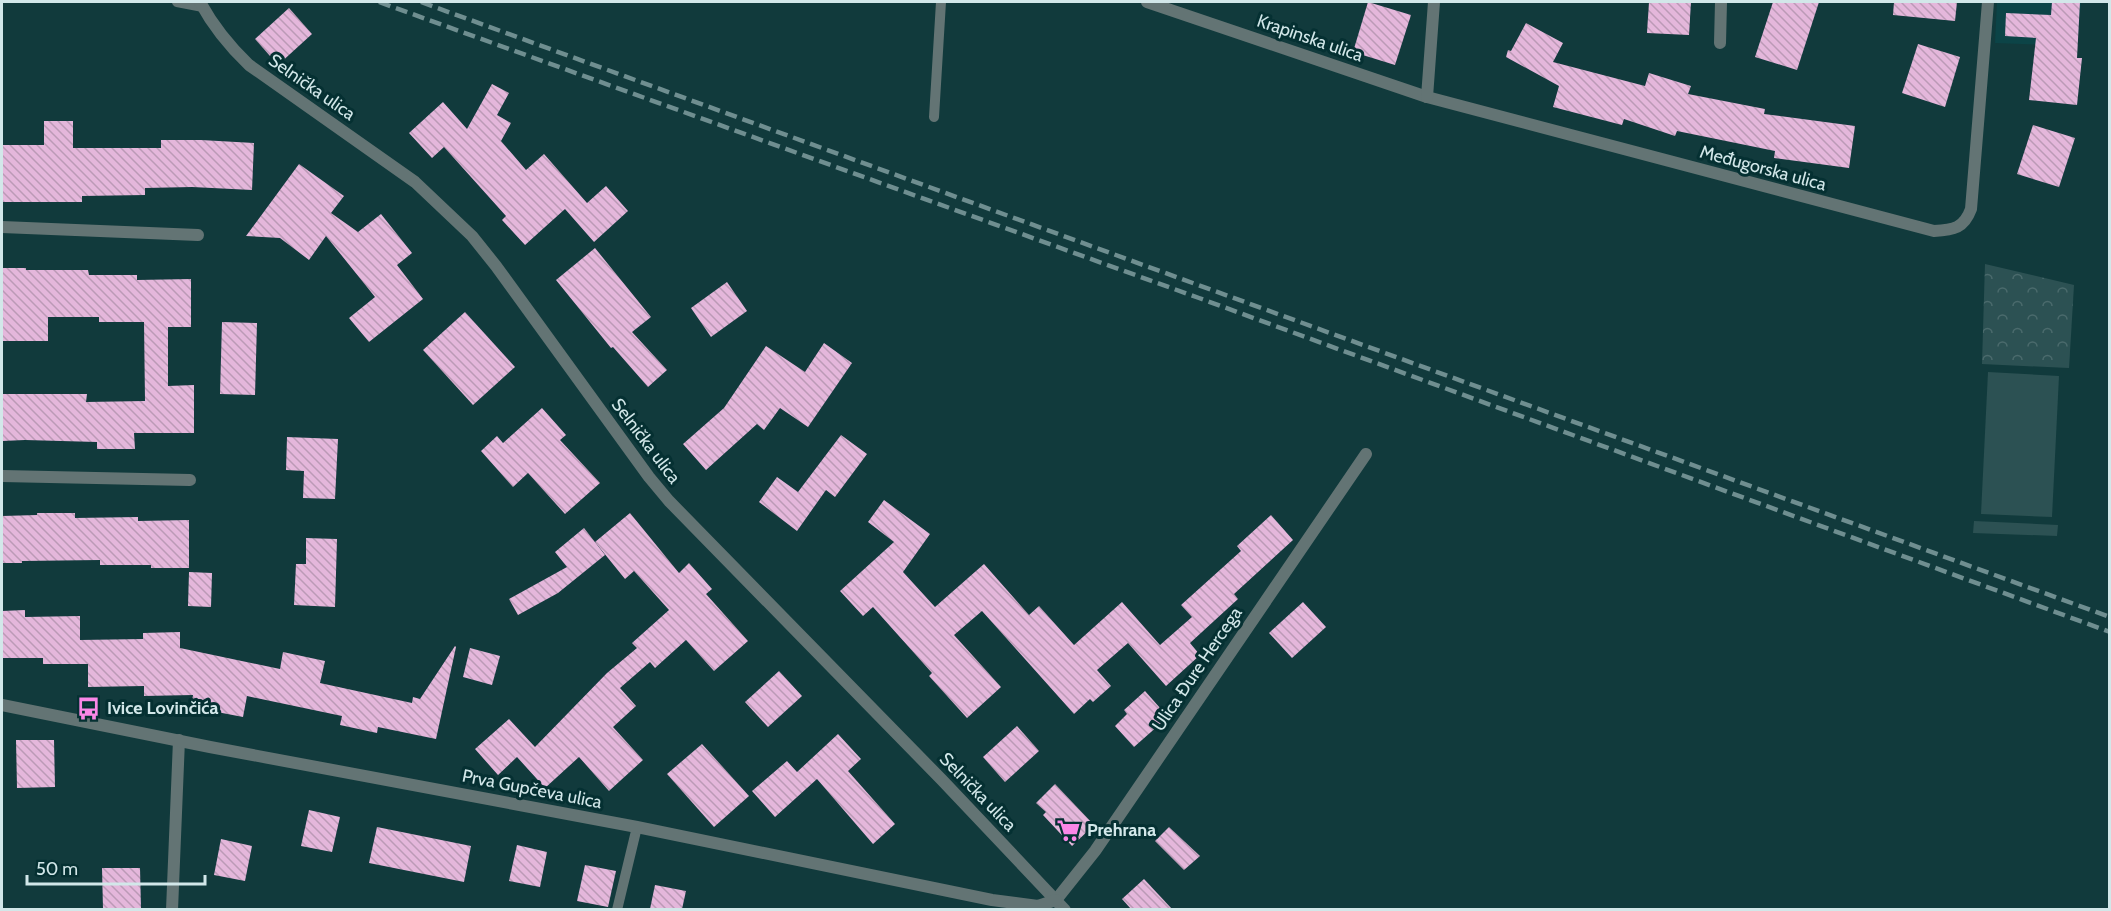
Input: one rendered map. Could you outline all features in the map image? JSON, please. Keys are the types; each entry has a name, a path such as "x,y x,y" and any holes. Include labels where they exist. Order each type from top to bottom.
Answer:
{"street":[{"name":"Krapinska ulica","path":"1147,2 1427,97"},
{"path":"1427,97 1434,2"},
{"path":"1720,43 1721,2"},
{"name":"Međugorska ulica","path":"1427,97 1920,229 1947,231 1966,221 1973,202 1988,2"},
{"name":"Selnička ulica","path":"202,4 229,46 249,65 415,182 472,236 669,501 1060,905"},
{"path":"2,227 198,235"},
{"name":"Ulica Đure Hercega","path":"1060,905 1366,454"},
{"path":"2,476 190,480"},
{"name":"Prva Gupčeva ulica","path":"2,705 637,827 992,900 1038,906 1060,905"},
{"path":"172,909 179,740"}],"lane":[{"path":"177,2 202,4"},
{"path":"934,117 941,2"},
{"path":"617,909 637,827"}],"shaded area":[{"path":"1997,2 2081,2 2077,46 1995,43"}],"green space":[{"path":"1985,264 2074,285 2069,368 1982,364"},
{"path":"1988,372 2059,376 2052,517 1981,514"},
{"path":"1974,521 2058,525 2057,536 1973,533"}],"building":[{"path":"1368,2 1411,15 1395,65 1353,52"},
{"path":"1649,2 1691,2 1689,35 1647,33"},
{"path":"1773,2 1819,2 1797,70 1755,57"},
{"path":"1894,2 1957,2 1955,21 1893,15"},
{"path":"2052,2 2080,2 2077,58 2082,58 2077,105 2029,100 2036,38 2005,36 2006,13 2051,15"},
{"path":"289,8 312,34 278,65 255,39"},
{"path":"1526,23 1563,43 1553,62 1645,86 1649,73 1691,86 1688,94 1765,109 1764,114 1855,126 1849,168 1774,158 1775,151 1677,131 1675,136 1624,119 1622,125 1553,107 1559,86 1506,57 1508,50 1511,51"},
{"path":"1918,44 1960,57 1945,107 1902,93"},
{"path":"492,84 509,93 497,115 511,123 501,141 526,170 544,154 587,203 606,186 628,211 594,242 565,209 525,245 502,220 506,216 444,147 432,158 409,133 443,102 467,129"},
{"path":"44,121 73,121 73,148 161,148 161,140 254,143 252,190 192,187 145,188 145,195 82,196 82,202 2,202 2,145 44,145"},
{"path":"2033,125 2075,138 2059,187 2017,174"},
{"path":"299,164 344,196 331,213 358,232 381,214 412,253 397,265 423,299 369,342 349,318 375,297 326,236 309,260 280,238 246,236"},
{"path":"595,248 651,317 632,332 667,370 648,387 613,347 611,348 556,280"},
{"path":"2,268 88,270 89,275 137,275 137,280 191,279 191,327 168,327 168,386 194,385 194,433 134,433 135,449 97,449 97,442 2,441 2,394 87,394 86,402 145,401 144,322 99,322 99,317 48,317 48,341 2,341"},
{"path":"727,282 747,311 711,337 691,308"},
{"path":"465,312 515,367 473,405 423,350"},
{"path":"222,322 257,323 255,395 220,394"},
{"path":"824,343 852,363 808,427 780,408 764,430 757,424 706,470 683,444 724,408 766,346 805,372"},
{"path":"542,408 566,435 560,440 600,483 565,514 528,473 513,487 481,451 497,436 503,443"},
{"path":"841,435 867,454 835,497 826,490 797,531 759,502 777,477 798,492"},
{"path":"287,437 338,439 335,499 303,498 304,471 286,470"},
{"path":"884,500 930,534 903,572 935,607 984,564 1029,615 1039,606 1074,645 1122,602 1160,645 1192,617 1181,605 1241,551 1237,546 1271,515 1293,540 1234,594 1238,599 1190,643 1200,655 1166,686 1128,643 1097,670 1111,686 1093,702 1090,699 1074,714 982,611 954,635 1001,687 967,718 929,676 932,673 873,607 863,616 840,591 894,542 868,522"},
{"path":"37,513 75,513 75,518 138,517 138,521 189,520 189,568 100,565 100,560 2,563 2,516 37,515"},
{"path":"630,513 679,573 689,563 712,589 706,594 748,641 714,671 686,640 655,668 650,662 620,688 636,706 613,727 643,760 609,791 579,757 545,788 517,757 498,775 475,749 509,719 535,747 607,673 637,648 632,643 669,610 634,571 625,579 595,542"},
{"path":"584,528 605,555 558,593 518,615 509,599 567,567 555,552"},
{"path":"306,538 337,539 335,607 294,605 296,564 306,564"},
{"path":"189,572 212,573 211,607 188,606"},
{"path":"1303,602 1326,627 1292,658 1269,633"},
{"path":"25,610 25,617 80,616 80,640 143,639 143,633 180,632 180,648 280,669 283,652 325,661 320,683 412,703 413,697 420,699 456,647 436,739 378,727 377,733 340,725 342,716 247,696 243,717 191,707 193,695 144,696 144,686 88,687 88,664 43,664 43,658 2,658 2,611"},
{"path":"470,648 500,656 492,685 463,677"},
{"path":"779,671 802,696 768,727 745,702"},
{"path":"1145,691 1168,717 1134,747 1115,726 1127,714 1124,710"},
{"path":"1017,726 1039,751 1005,782 983,757"},
{"path":"838,734 861,759 848,771 895,824 873,844 817,779 775,817 752,791 787,761 797,772"},
{"path":"16,740 54,740 55,787 17,788"},
{"path":"702,744 749,796 714,827 667,774"},
{"path":"1055,784 1094,825 1072,846 1043,815 1046,812 1036,803"},
{"path":"309,810 340,817 332,852 301,846"},
{"path":"377,827 471,846 464,882 369,863"},
{"path":"1169,827 1200,856 1184,870 1155,841"},
{"path":"221,839 252,846 245,881 214,875"},
{"path":"517,845 547,852 540,887 509,881"},
{"path":"585,865 616,871 608,907 577,901"},
{"path":"102,868 140,868 141,909 103,909"},
{"path":"1144,879 1172,909 1131,909 1122,899"},
{"path":"655,885 686,891 682,909 650,909"}],"railway":[{"path":"379,2 1199,298 2110,632"},
{"path":"421,2 2110,617"}],"place":[{"name":"Ivice Lovinčića","path":"89,708"},
{"name":"Prehrana","path":"1069,830"}]}
